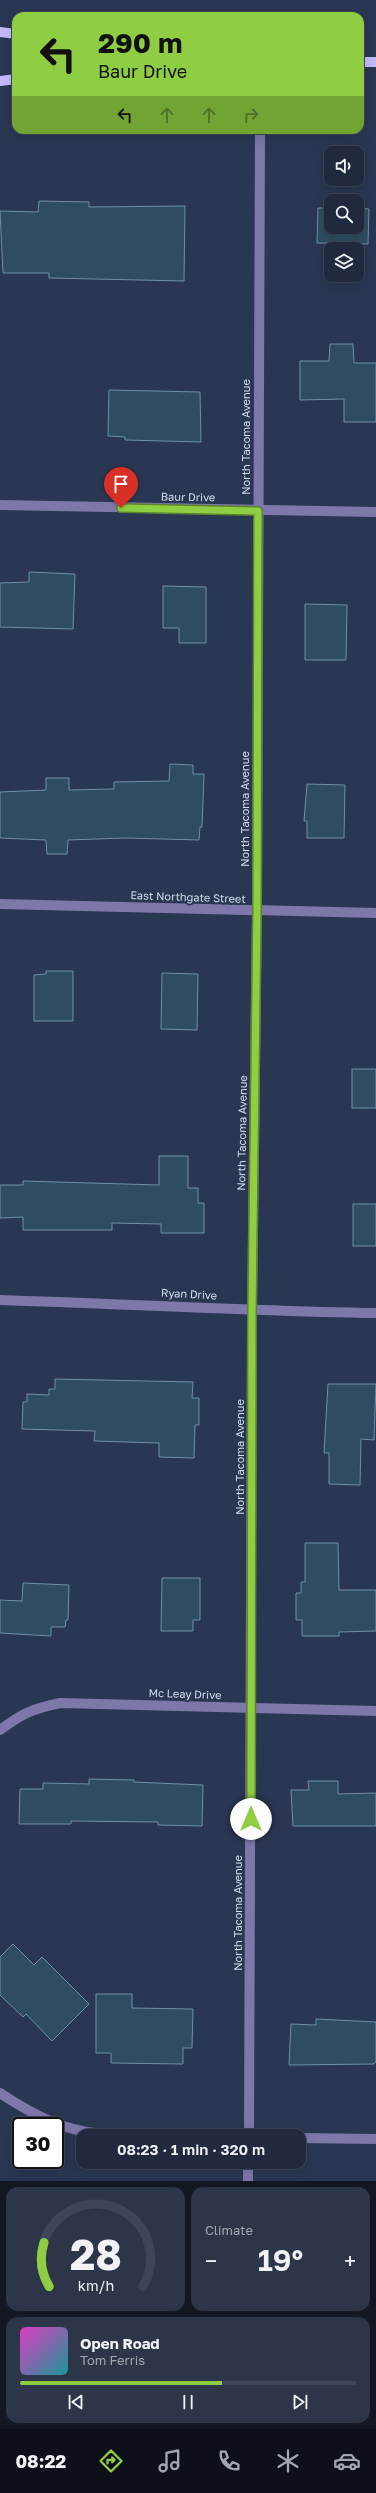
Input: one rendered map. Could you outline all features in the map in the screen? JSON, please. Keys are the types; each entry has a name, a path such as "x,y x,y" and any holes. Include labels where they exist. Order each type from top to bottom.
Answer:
{"main road":[{"path":"0,32 12,34"},
{"path":"364,62 376,62"},
{"path":"0,81 12,80"}],"street":[{"name":"North Tacoma Avenue","path":"249,2129 252,1708 252,1311 257,911 260,134"},
{"name":"Baur Drive","path":"0,505 376,512"},
{"name":"East Northgate Street","path":"0,904 376,913"},
{"name":"Ryan Drive","path":"0,1300 186,1306 252,1311 376,1313"},
{"name":"Mc Leay Drive","path":"0,1730 11,1720 28,1711 60,1703 376,1711"},
{"path":"0,2093 19,2107 55,2123 77,2129"},
{"path":"306,2138 376,2139"},
{"path":"248,2169 248,2181"}],"building":[{"path":"39,201 89,202 89,207 185,206 184,281 49,278 49,273 3,273 0,211 38,212"},
{"path":"318,208 324,208 324,234 364,234 364,209 369,209 368,244 364,244 364,242 317,243"},
{"path":"330,344 353,344 354,363 376,363 376,422 344,422 344,399 300,400 300,361 329,361"},
{"path":"109,390 200,392 201,442 125,440 125,437 108,436"},
{"path":"29,572 75,574 73,629 0,627 0,583 29,582"},
{"path":"163,586 206,587 206,643 179,643 179,628 163,628"},
{"path":"305,604 347,605 346,660 305,660"},
{"path":"170,764 193,765 193,774 204,774 202,827 200,827 199,840 125,838 68,840 67,854 47,854 46,840 0,838 0,792 46,790 46,778 69,778 69,790 114,789 114,782 169,781"},
{"path":"307,784 345,785 344,838 307,838 307,821 304,821"},
{"path":"46,971 73,971 73,1021 34,1021 34,975 46,974"},
{"path":"162,973 198,974 197,1030 161,1029"},
{"path":"352,1069 376,1069 376,1108 352,1108"},
{"path":"159,1156 188,1156 188,1188 198,1188 198,1203 204,1203 204,1233 161,1233 161,1224 112,1223 112,1230 23,1230 23,1217 0,1218 0,1185 23,1185 23,1181 159,1185"},
{"path":"353,1204 376,1204 376,1246 353,1246"},
{"path":"55,1379 193,1382 192,1398 199,1398 199,1425 195,1425 194,1458 159,1457 159,1443 94,1441 95,1431 22,1429 23,1402 27,1402 27,1394 49,1395 49,1389 55,1389"},
{"path":"328,1384 376,1384 374,1440 361,1439 360,1485 329,1484 329,1453 324,1453"},
{"path":"305,1543 338,1543 339,1590 376,1590 376,1631 339,1632 339,1636 302,1636 302,1620 296,1620 296,1593 301,1593 301,1582 305,1582"},
{"path":"162,1578 200,1578 200,1620 193,1620 193,1631 161,1631"},
{"path":"23,1583 69,1585 68,1620 66,1620 65,1627 51,1627 51,1636 0,1633 0,1600 22,1601"},
{"path":"89,1779 134,1780 134,1782 203,1785 202,1826 158,1825 158,1822 71,1821 71,1824 19,1824 20,1789 43,1789 43,1783 89,1784"},
{"path":"308,1781 338,1781 338,1794 376,1793 376,1826 293,1826 291,1790 309,1790"},
{"path":"13,1944 34,1965 42,1957 89,2004 52,2041 26,2014 23,2017 0,1995 0,1957"},
{"path":"96,1994 132,1994 132,2008 193,2009 192,2048 183,2048 183,2064 111,2063 111,2053 96,2053"},
{"path":"316,2019 376,2022 376,2062 374,2064 289,2065 291,2024 316,2025"}],"route":[{"path":"121,508 258,511 257,911 252,1311 251,1819"}]}
